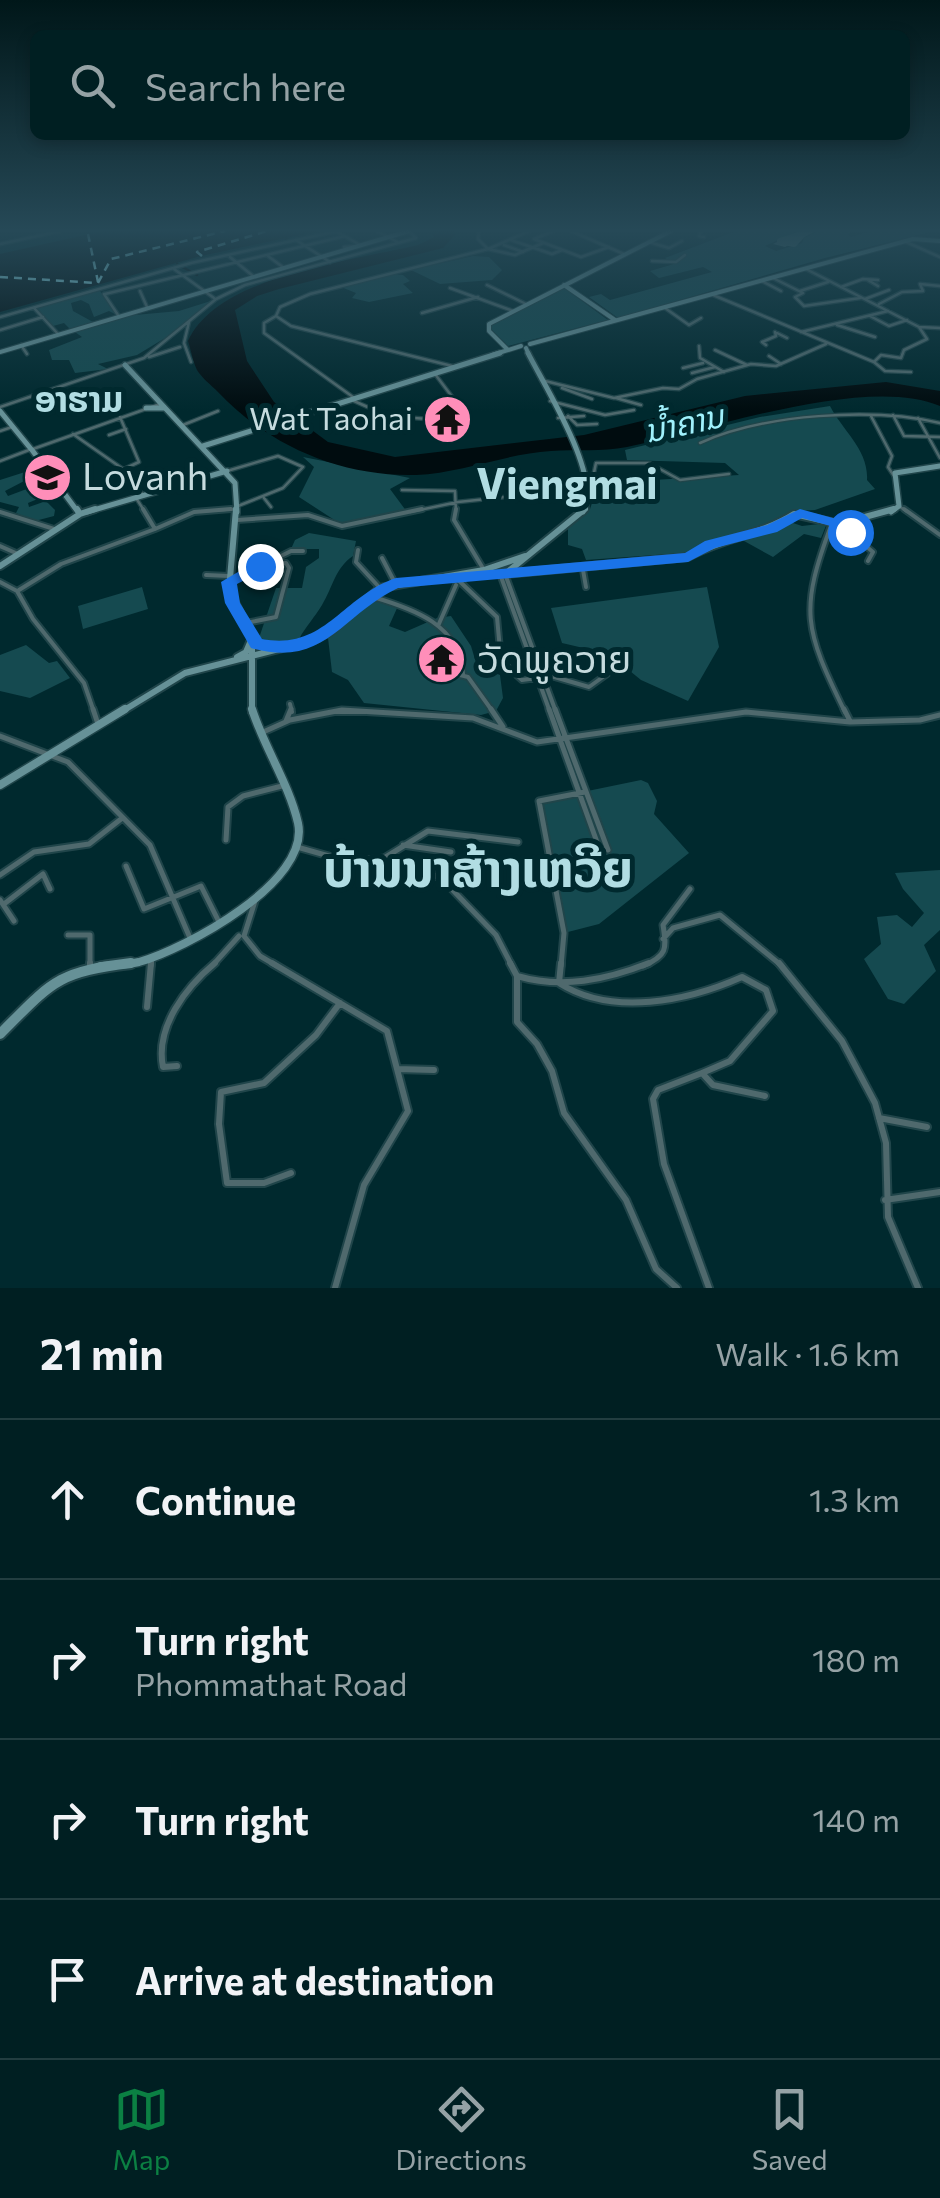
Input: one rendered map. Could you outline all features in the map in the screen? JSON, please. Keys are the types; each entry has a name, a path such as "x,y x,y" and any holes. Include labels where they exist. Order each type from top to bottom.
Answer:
{"street":[{"path":"0,317 93,291"},
{"path":"102,291 118,315"},
{"path":"104,294 117,291"},
{"path":"140,291 148,307"},
{"path":"0,352 204,291"},
{"path":"144,358 216,299 232,291"},
{"path":"323,291 280,307 276,316 264,324 264,333 351,397 388,416 441,420"},
{"path":"460,291 513,311"},
{"path":"500,291 526,304"},
{"path":"507,351 488,325 552,291"},
{"path":"573,291 616,321"},
{"path":"203,446 452,366 726,291"},
{"path":"787,297 804,294 800,291"},
{"path":"849,291 919,327 927,339 904,350 901,358 881,355 874,362"},
{"path":"795,297 806,306 863,299 886,291"},
{"path":"876,305 902,292 921,291"},
{"path":"201,292 216,299"},
{"path":"712,295 874,362 887,372 910,372"},
{"path":"422,313 478,297"},
{"path":"478,305 486,300"},
{"path":"34,307 58,334"},
{"path":"665,308 692,325 701,318"},
{"path":"800,333 888,311"},
{"path":"276,316 291,326 452,366"},
{"path":"870,316 889,326 907,320"},
{"path":"0,330 42,317"},
{"path":"686,323 694,318"},
{"path":"189,322 184,342 190,362"},
{"path":"835,324 860,336 875,338"},
{"path":"766,346 762,342 786,327"},
{"path":"919,327 939,328"},
{"path":"774,333 787,338"},
{"path":"857,341 860,336"},
{"path":"562,388 578,386 598,396 616,398 662,388 679,389 700,378 748,365 776,366 826,344"},
{"path":"21,346 27,354"},
{"path":"0,785 185,672 305,644 331,631 380,588 396,583 455,579 482,568 502,572 584,511 588,486 525,346"},
{"path":"698,346 700,358 724,372"},
{"path":"80,514 0,409 180,348"},
{"path":"716,350 748,365"},
{"path":"769,356 782,364"},
{"path":"700,378 683,368 705,362"},
{"path":"0,1034 62,978 90,968 152,957 255,901 289,865 296,847 298,826 250,698 255,656 252,638 233,603 229,579 238,508 236,483 125,364"},
{"path":"692,373 714,367"},
{"path":"433,372 456,402"},
{"path":"541,380 592,399"},
{"path":"56,388 68,407"},
{"path":"616,398 641,406"},
{"path":"0,461 120,418 158,400"},
{"path":"550,401 605,415 634,410"},
{"path":"144,408 167,409"},
{"path":"182,425 218,411"},
{"path":"893,415 904,436 940,437"},
{"path":"568,416 578,425 597,424"},
{"path":"558,418 584,416"},
{"path":"871,416 892,456 888,466 900,506 938,532"},
{"path":"700,443 742,428 871,416 918,418 940,425"},
{"path":"120,418 139,462 123,470"},
{"path":"918,418 940,458"},
{"path":"0,431 12,427"},
{"path":"109,435 126,429"},
{"path":"73,434 123,470 144,496"},
{"path":"0,566 80,514 278,456 302,466 296,477 264,498 238,508 194,512 61,564 18,591"},
{"path":"237,520 308,515 342,526 356,524 458,502 588,486 596,463 649,463 680,480 712,473 729,474"},
{"path":"894,476 940,466"},
{"path":"402,490 454,490 458,502 454,520 482,568"},
{"path":"136,498 155,528"},
{"path":"264,498 272,508"},
{"path":"836,523 888,514 900,506"},
{"path":"0,512 54,529"},
{"path":"464,574 688,557 710,545 772,528 794,514 836,523 873,552 868,561"},
{"path":"836,523 816,570 808,614 814,642 850,722"},
{"path":"0,546 18,554"},
{"path":"358,550 356,562 380,588"},
{"path":"206,575 229,579 291,551 302,551"},
{"path":"502,572 524,556"},
{"path":"382,558 396,583"},
{"path":"244,623 277,614 288,568 286,563 267,564"},
{"path":"583,565 586,586"},
{"path":"502,572 602,856"},
{"path":"455,579 498,620 501,662 522,680 540,678 586,687 600,683 607,674"},
{"path":"438,626 455,579"},
{"path":"0,582 18,591 33,620 84,682 98,724"},
{"path":"369,596 419,610 438,626 462,656 460,674"},
{"path":"476,610 481,605"},
{"path":"252,638 263,648 284,649"},
{"path":"226,661 246,652 252,638"},
{"path":"252,676 266,658 284,649"},
{"path":"448,654 460,674 488,696 492,713 504,730"},
{"path":"226,661 245,663 252,676"},
{"path":"424,666 460,674"},
{"path":"286,721 292,712 290,704"},
{"path":"260,733 286,721 348,710 473,718 522,740 547,741 746,712 850,722 920,720 940,715"},
{"path":"0,736 68,762 157,854 190,938"},
{"path":"547,741 554,746"},
{"path":"226,840 228,807 243,796 282,786"},
{"path":"582,793 608,850"},
{"path":"558,983 564,944 539,801 582,793"},
{"path":"0,876 34,852 89,844 121,818"},
{"path":"296,847 350,862 384,858 421,832 518,842"},
{"path":"403,844 452,852"},
{"path":"384,858 442,880 489,924 518,976 518,1022 537,1044 552,1071 564,1112 626,1200 656,1269 678,1288"},
{"path":"126,866 144,908 201,886 219,922"},
{"path":"527,870 530,880 552,879"},
{"path":"14,921 2,902 44,874 50,889"},
{"path":"518,976 558,983 643,967 666,954 663,925 690,889"},
{"path":"177,1066 163,1068 158,1056 168,1024 193,983 225,958 255,901"},
{"path":"663,939 673,928 713,914 729,920 766,950 787,976 810,994 860,1071 879,1118 886,1143 885,1200 892,1228 918,1288"},
{"path":"68,936 79,932 90,935 90,968"},
{"path":"241,932 260,956 386,1031 398,1068 408,1112 364,1186 335,1288"},
{"path":"148,1008 152,957"},
{"path":"558,983 594,1000 626,1003 695,992 742,977 766,990 772,1012 730,1062 658,1090 654,1108 664,1164 710,1288"},
{"path":"292,1173 264,1183 227,1182 219,1124 221,1092 228,1087 255,1088 264,1084 316,1035 340,1003"},
{"path":"398,1068 434,1070"},
{"path":"702,1073 713,1085 765,1096"},
{"path":"879,1118 927,1127"},
{"path":"885,1200 940,1192"}],"shaded area":[{"path":"100,291 117,315 109,311 94,317 89,304 81,300 71,303 73,311 93,322 70,329 64,323 53,326 36,307"},
{"path":"351,291 413,293 369,302 352,298 356,293"},
{"path":"555,291 569,291 608,320 508,346 491,329 492,324"},
{"path":"642,291 711,291 618,318 589,297 601,294 610,300"},
{"path":"214,300 175,332 137,355 98,364 108,369 75,373 69,360 52,360 49,350 82,337 75,332 124,316 179,311"},
{"path":"830,406 864,459 867,480 875,489 778,518 802,526 827,523 821,538 804,534 773,557 735,536 710,542 697,552 586,560 582,549 568,545 568,528 590,509 596,491 611,489 619,482 739,475 725,463 627,460 625,450 760,417"},
{"path":"303,457 410,478 390,489 407,512 339,523 299,497 314,467"},
{"path":"25,472 28,479 5,491 8,496 32,487 40,498 28,503 29,507 46,501 55,510 54,516 35,521 16,513 19,507 0,502 0,480"},
{"path":"309,533 356,541 353,556 338,572 299,639 281,644 259,638 276,588 302,588 306,567 319,558 319,549 291,549 295,540"},
{"path":"142,587 148,609 83,629 78,606"},
{"path":"707,587 719,647 688,701 641,680 609,654 562,643 551,608"},
{"path":"370,598 398,606 389,626 405,632 451,616 471,646 477,666 500,675 503,698 496,711 481,715 364,703 348,680 332,672 328,638"},
{"path":"26,645 49,663 57,661 70,678 30,698 0,691 0,655"},
{"path":"641,780 648,783 657,801 654,814 689,853 599,924 564,933 539,801"},
{"path":"940,870 940,930 924,945 936,971 904,1004 888,999 864,959 881,944 877,917 897,915 912,927 924,913 895,873"}],"water":[{"path":"0,291 75,291 0,312"},
{"name":"ນ້ຳຄານ","path":"246,291 272,291 235,310 247,361 274,402 328,442 395,457 584,435 745,396 886,382 940,391 940,406 909,398 829,401 627,447 534,453 433,474 361,470 334,464 283,443 238,411 204,379 188,341 204,319 227,300"}],"place":[{"name":"Wat Taohai","path":"448,419"},
{"name":"Lovanh","path":"47,477"},
{"name":"ວັດພູຄວາຍ","path":"442,660"}],"district":[{"name":"ອາຮາມ","path":"79,400"},
{"name":"Viengmai","path":"567,484"},
{"name":"ບ້ານນາສ້າງເຫວີຍ","path":"478,869"}],"route":[{"path":"260,566 228,582 233,603 256,644 284,649 331,631 369,596 396,583 688,557 710,545 772,528 788,516 800,513 839,524 850,532"}]}
